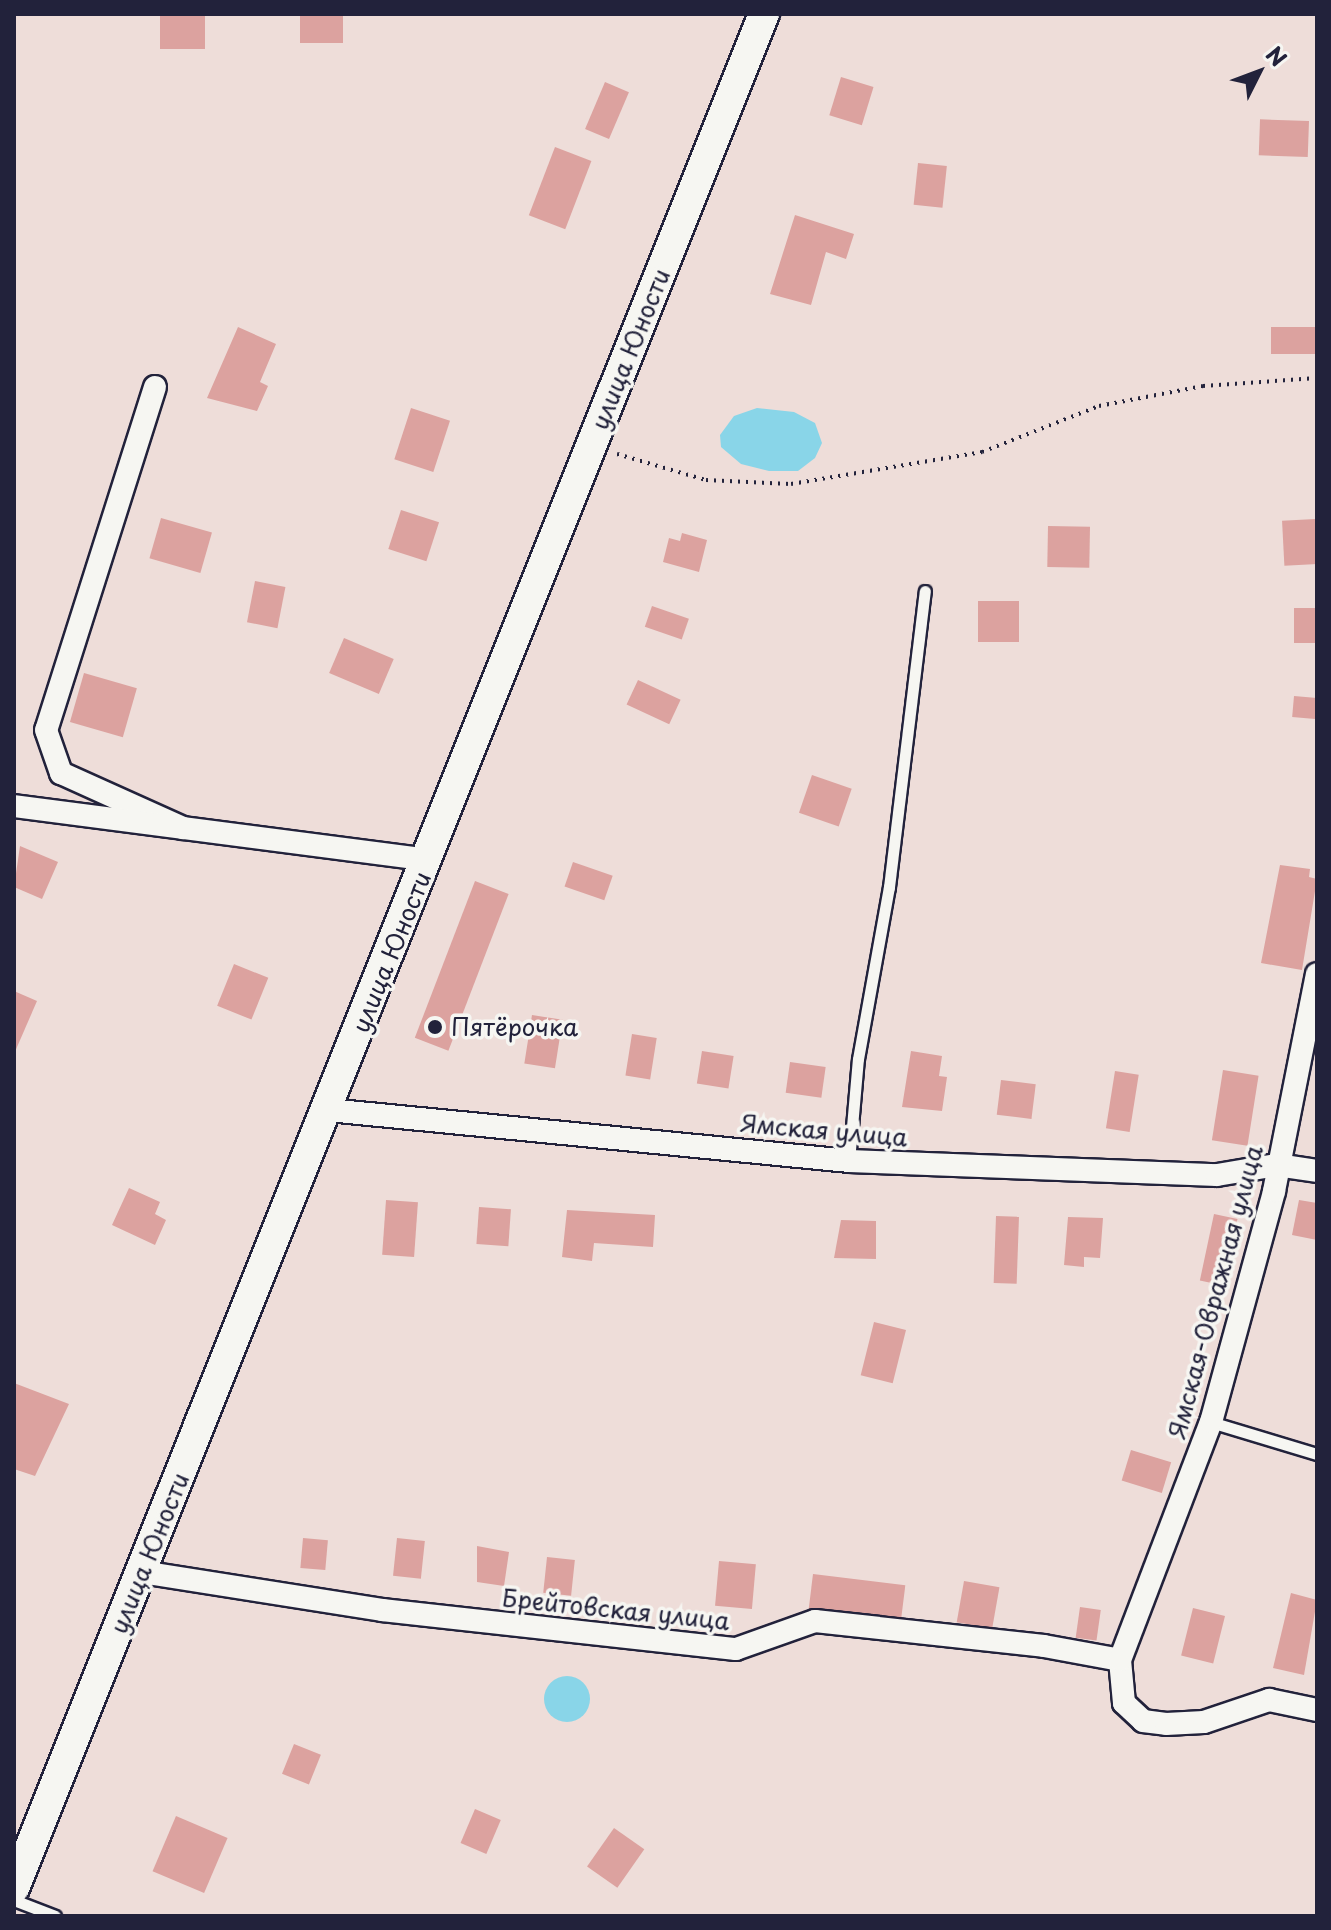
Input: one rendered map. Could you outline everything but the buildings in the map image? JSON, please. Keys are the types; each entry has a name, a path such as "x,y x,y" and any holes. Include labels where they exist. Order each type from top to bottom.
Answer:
{"street":[{"name":"улица Юности","path":"14,1888 328,1110 764,14"},
{"path":"155,387 46,730 61,773 183,828"},
{"path":"14,806 427,860"},
{"name":"Ямская-Овражная улица","path":"1120,1660 1211,1422 1277,1165 1317,974"},
{"name":"Ямская улица","path":"328,1110 849,1161 1217,1175 1277,1165 1317,1171"},
{"name":"Брейтовская улица","path":"142,1572 382,1610 736,1649 815,1621 1120,1660"},
{"path":"1120,1660 1124,1703 1143,1721 1204,1722 1269,1700 1317,1710"}],"lane":[{"path":"849,1161 858,1059 889,887 925,591"},
{"path":"1211,1422 1317,1454"},
{"path":"14,1900 55,1916"}],"path":[{"path":"592,445 706,480 791,484 982,452 1114,403 1203,386 1317,378"}],"water":[{"path":"757,408 794,412 815,423 822,443 815,458 798,471 769,471 741,464 721,447 720,435 734,416"},
{"path":"567,1676 584,1682 590,1699 584,1716 567,1722 550,1716 544,1699 550,1682"}],"place":[{"name":"Пятёрочка","path":"435,1027"}]}
